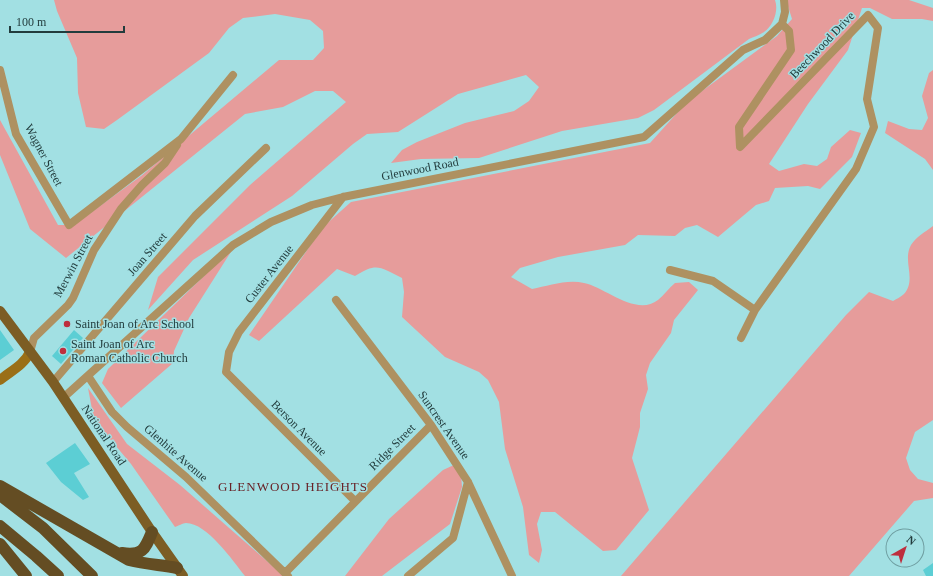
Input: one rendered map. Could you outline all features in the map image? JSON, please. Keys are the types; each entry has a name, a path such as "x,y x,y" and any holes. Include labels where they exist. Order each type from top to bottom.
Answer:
{"highway":[{"path":"0,486 129,560 142,564 156,564 180,572"},
{"path":"0,495 43,528 92,576"},
{"path":"0,526 58,576"},
{"path":"114,552 130,555 139,553 146,545 152,532"},
{"path":"0,544 26,576"}],"main road":[{"name":"National Road","path":"0,311 53,382 180,572"}],"street":[{"path":"782,24 785,12 784,0"},
{"name":"Beechwood Drive","path":"741,338 755,310 856,169 874,127 867,99 878,28 868,15 740,147 739,127 791,50 790,31 782,24"},
{"name":"Glenwood Road","path":"63,398 233,245 271,222 312,205 343,197 644,137 743,50 765,40 782,24"},
{"name":"Wagner Street","path":"0,70 16,134 69,225"},
{"name":"Merwin Street","path":"0,380 27,359 34,338 68,306 94,250 121,209 142,185 165,163 181,139 233,74"},
{"name":"Merwin Street","path":"69,225 181,139"},
{"name":"Joan Street","path":"53,382 195,216 266,148"},
{"name":"Custer Avenue","path":"226,372 229,352 239,332 343,197"},
{"path":"670,270 713,281 755,310"},
{"name":"Suncrest Avenue","path":"336,300 431,424 468,482 512,576"},
{"name":"Berson Avenue","path":"226,372 355,501"},
{"name":"Glenhite Avenue","path":"88,376 112,412 127,427 186,477 287,574"},
{"name":"Ridge Street","path":"287,574 355,501 431,424"},
{"path":"408,576 453,538 468,482"}],"shaded area":[{"path":"54,0 775,0 776,13 770,26 764,32 749,39 654,110 638,118 562,131 479,158 421,159 391,163 402,150 417,142 465,123 514,111 529,101 539,87 526,75 458,94 398,132 367,134 353,144 292,196 193,260 148,310 158,277 250,185 346,102 333,91 315,91 283,107 245,114 66,258 30,229 0,155 0,120 58,225 74,225 141,176 279,60 313,60 324,48 323,31 310,20 275,14 243,18 229,28 209,53 117,120 104,129 86,127 78,93 77,58 57,11"},
{"path":"786,0 909,0 933,8 933,21 922,19 892,19 870,8 862,8 848,50 808,104 769,164 779,171 804,164 817,166 827,159 831,147 850,130 861,133 852,157 820,189 808,186 775,188 769,201 756,205 718,237 697,225 685,228 675,236 638,235 625,245 558,257 520,268 511,277 532,289 564,282 584,283 630,303 640,305 649,304 658,300 675,283 689,282 698,290 674,320 671,333 650,363 646,375 648,389 640,413 640,427 632,458 649,510 616,550 603,551 555,512 541,512 537,524 542,550 539,563 529,555 523,507 505,449 499,402 488,380 479,372 445,357 402,317 404,292 402,278 378,268 369,269 355,276 337,269 259,341 249,335 323,227 351,202 650,143 687,102 777,36 792,19"},
{"path":"933,70 933,170 925,159 885,133 888,121 909,129 922,130 928,118 922,96 929,73"},
{"path":"933,226 933,420 915,432 906,458 910,470 918,479 933,483 933,498 914,501 891,528 885,528 885,534 849,576 621,576 846,315 869,292 893,301 904,294 908,288 910,276 908,257 909,251 911,245 918,237"},
{"path":"234,247 189,318 174,351 173,363 121,408 102,383 108,369"},
{"path":"88,388 127,444 180,485 284,576 245,576 219,544 202,529 186,523 175,527 131,464 94,420"},
{"path":"454,465 461,475 462,487 450,524 382,576 345,576 389,519 443,470"}],"building":[{"path":"0,330 14,350 0,360"},
{"path":"74,330 83,338 61,364 52,356"},
{"path":"75,443 90,464 74,473 89,497 83,500 61,482 46,463"},
{"path":"933,563 933,576 926,576 923,570"}],"place":[{"name":"Saint Joan of Arc School","path":"67,324"},
{"name":"Saint Joan of Arc Roman Catholic Church","path":"63,351"}],"district":[{"name":"GLENWOOD HEIGHTS","path":"293,486"}]}
